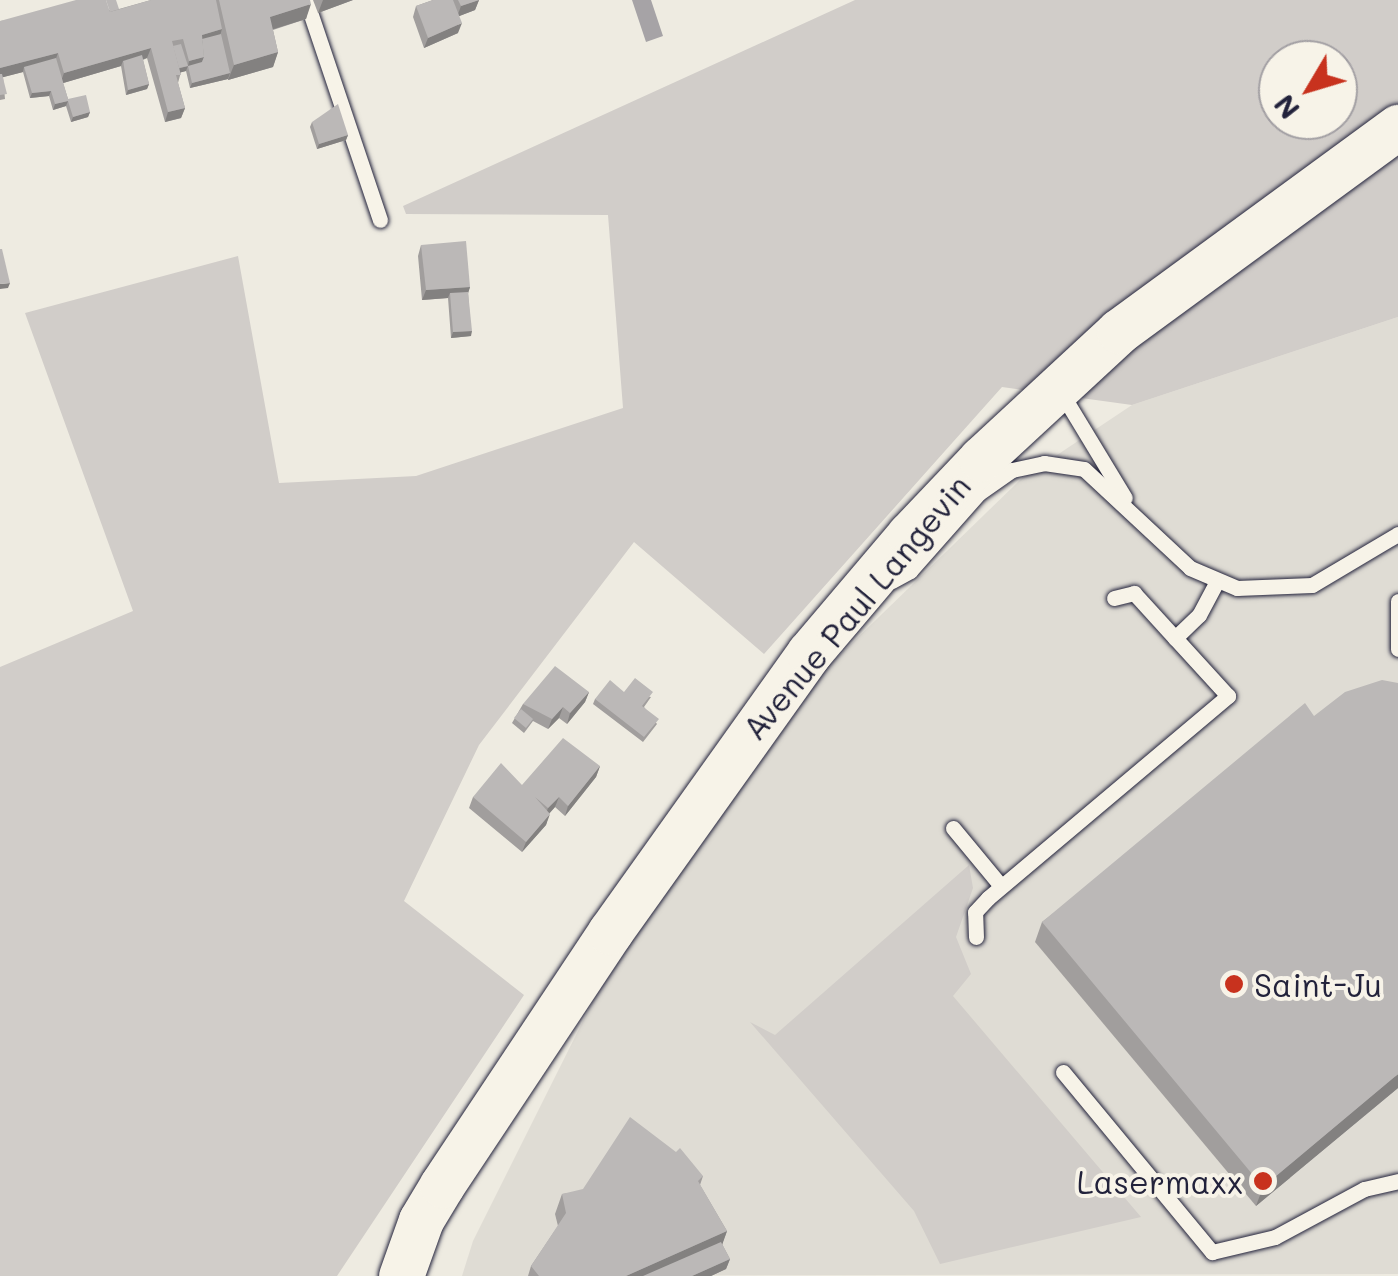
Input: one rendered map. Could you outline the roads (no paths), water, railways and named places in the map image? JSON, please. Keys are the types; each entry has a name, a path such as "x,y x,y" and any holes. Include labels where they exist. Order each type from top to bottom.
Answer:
{"main road":[{"name":"Avenue Paul Langevin","path":"407,1268 442,1184 610,932 851,604 981,458 1057,386 1220,253 1398,127"}],"lane":[{"path":"306,0 380,220"},
{"path":"1057,386 1132,510"},
{"path":"851,604 910,571 979,493 1012,470 1044,463 1084,469 1190,568 1216,582 1258,591 1312,585 1398,534"},
{"path":"1174,638 1199,615 1216,582"},
{"path":"976,936 975,912 1001,886 1228,696 1134,593 1114,598"},
{"path":"1398,601 1398,648"},
{"path":"952,828 1001,886"},
{"path":"1063,1072 1212,1252 1276,1237 1364,1189 1398,1181"}],"place":[{"name":"Saint-Ju","path":"1234,984"},
{"name":"Lasermaxx","path":"1263,1181"}]}
